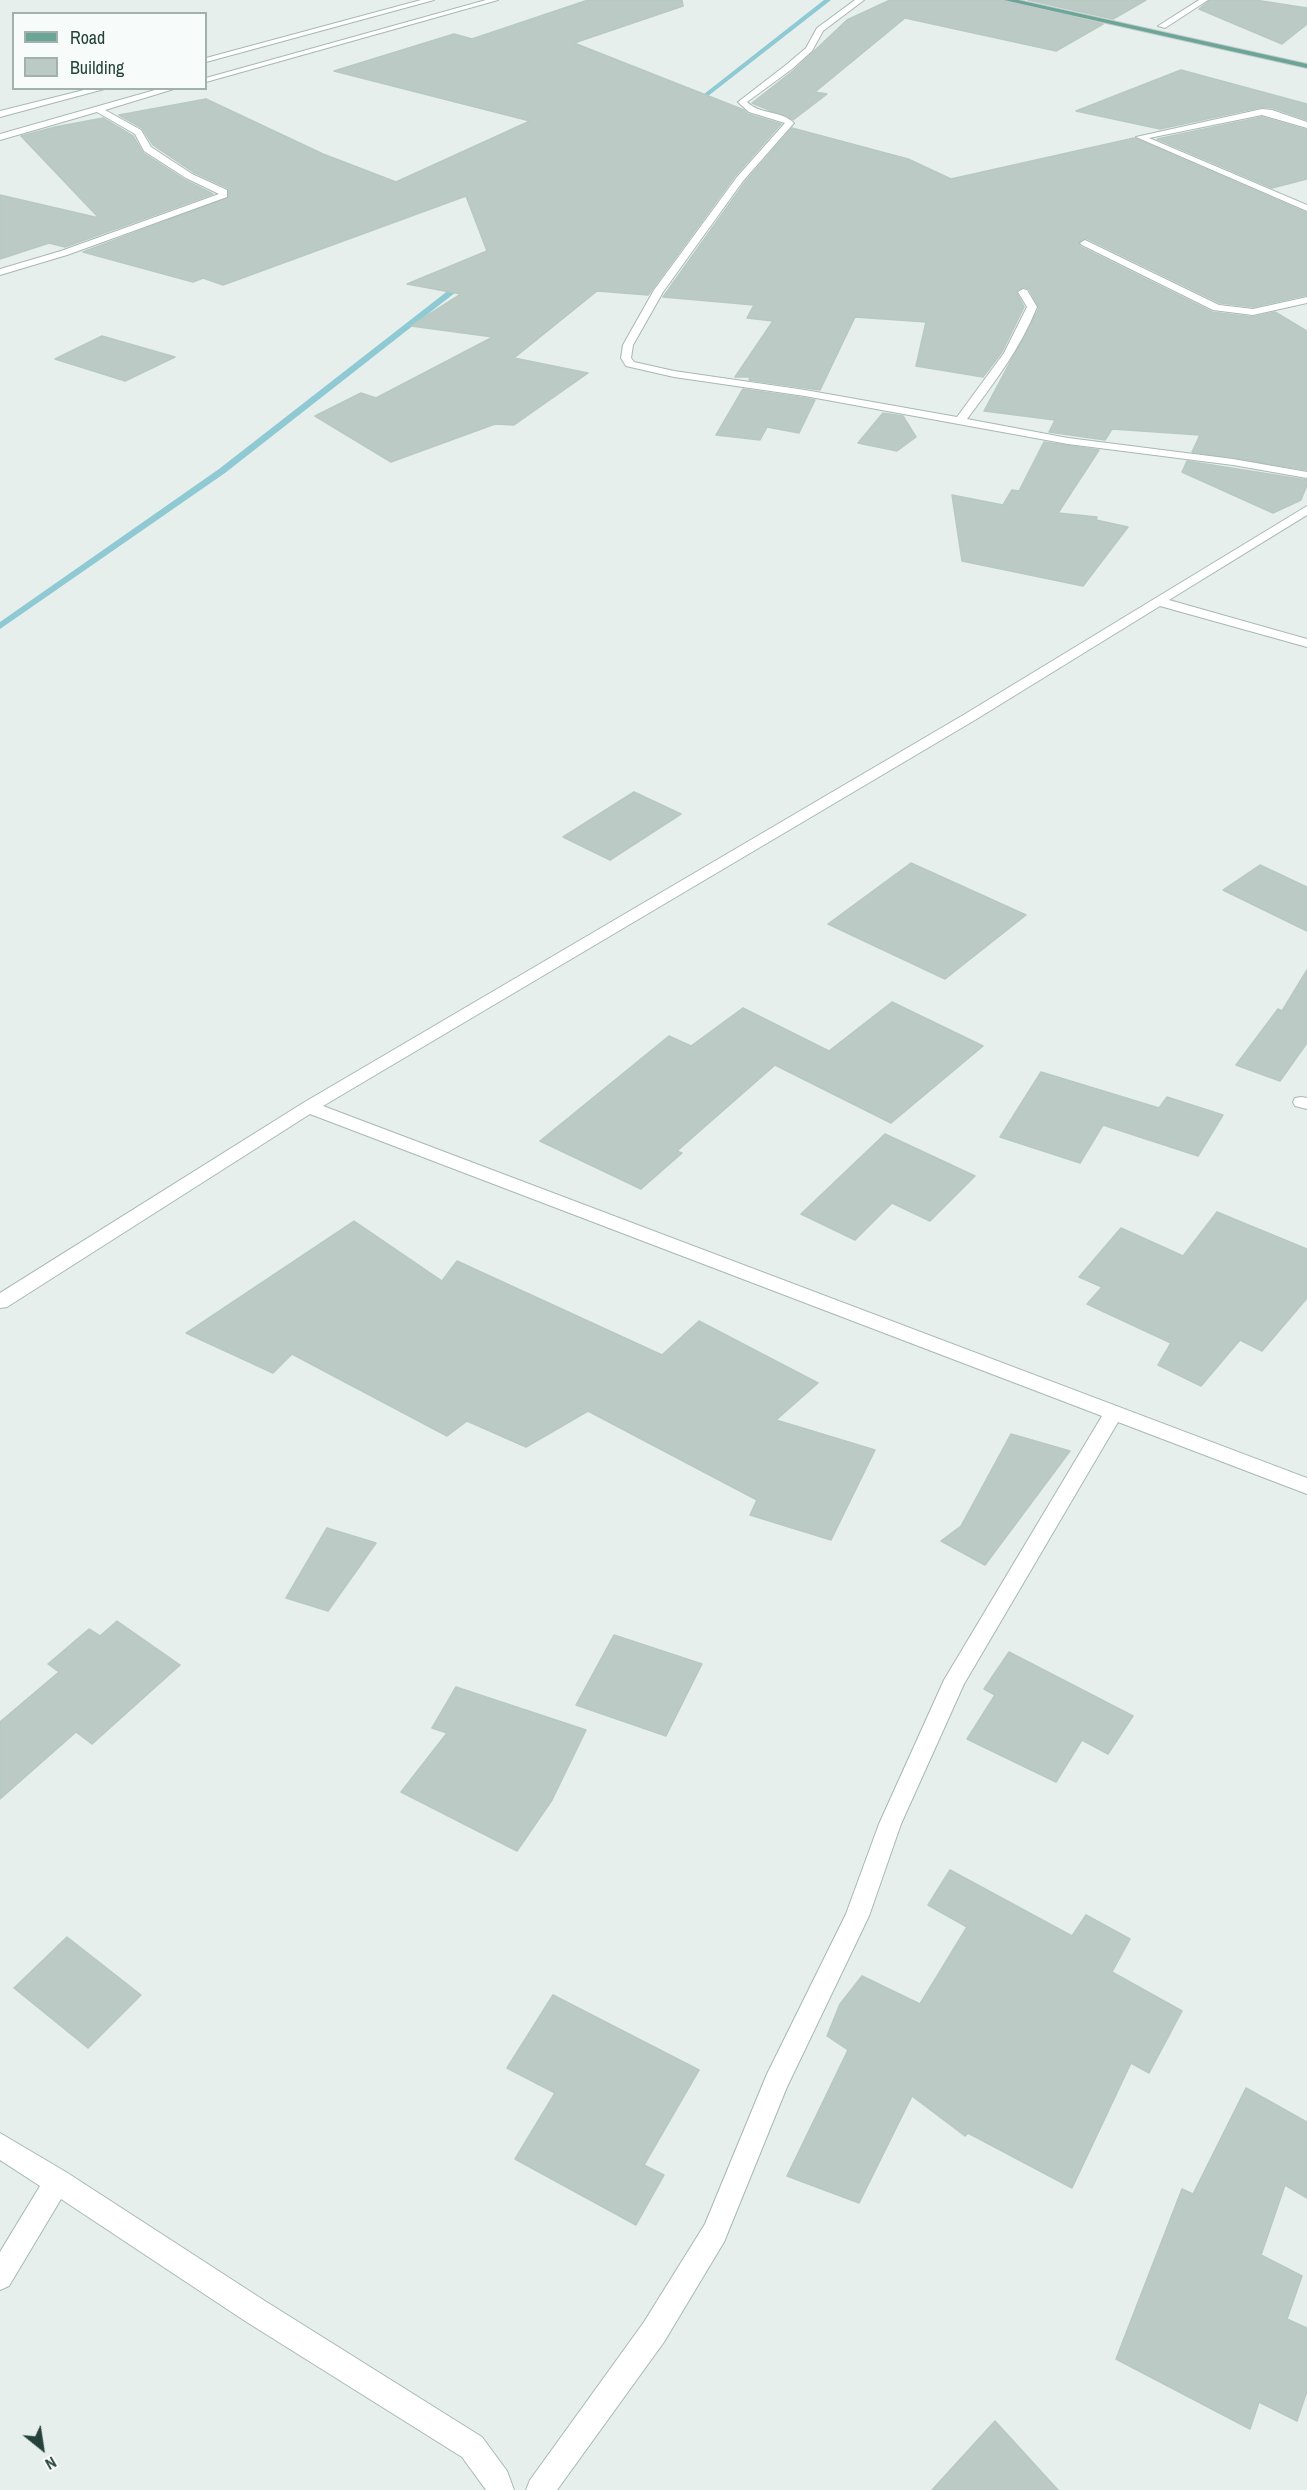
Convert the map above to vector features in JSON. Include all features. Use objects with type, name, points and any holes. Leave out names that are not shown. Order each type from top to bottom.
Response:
[{"type":"main road","points":[[1008,0],[1307,66]]},
{"type":"main road","points":[[1042,0],[1286,52]]},
{"type":"street","points":[[207,60],[430,0]]},
{"type":"street","points":[[207,80],[494,0]]},
{"type":"street","points":[[860,0],[820,30],[808,49],[789,67],[742,102],[745,107],[782,118],[790,123],[740,179],[658,292],[628,345],[626,358],[630,364],[817,395],[1068,441],[1233,462],[1307,475]]},
{"type":"street","points":[[1162,26],[1204,0]]},
{"type":"street","points":[[0,114],[96,90]]},
{"type":"street","points":[[0,137],[166,90]]},
{"type":"street","points":[[0,272],[64,253],[224,195],[224,192],[216,187],[189,176],[147,149],[138,132],[99,110]]},
{"type":"street","points":[[1307,125],[1269,112],[1262,112],[1140,137],[1307,208]]},
{"type":"street","points":[[1085,243],[1217,308],[1253,312],[1307,300]]},
{"type":"street","points":[[958,422],[987,384],[1026,322],[1032,307],[1023,292]]},
{"type":"street","points":[[0,1302],[309,1107],[960,723],[1161,602],[1307,510]]},
{"type":"street","points":[[1161,602],[1307,643]]},
{"type":"street","points":[[309,1107],[1307,1486]]},
{"type":"street","points":[[540,2490],[654,2332],[715,2233],[776,2082],[857,1916],[890,1824],[955,1680],[1114,1413]]},
{"type":"street","points":[[0,2145],[255,2311],[472,2447],[497,2481],[500,2490]]},
{"type":"street","points":[[0,2277],[57,2181]]},
{"type":"building","points":[[588,0],[682,0],[683,6],[574,43],[744,110],[748,114],[781,124],[735,176],[648,295],[597,291],[514,358],[588,373],[514,425],[495,424],[391,462],[315,416],[361,393],[376,398],[493,337],[411,326],[461,294],[407,284],[487,251],[466,196],[223,285],[203,278],[193,282],[83,252],[229,197],[228,188],[193,172],[153,145],[142,128],[119,115],[206,99],[323,154],[396,182],[530,121],[334,71],[454,34],[472,39]]},
{"type":"building","points":[[890,0],[1002,0],[1103,24],[1056,51],[905,18],[815,92],[827,94],[793,120],[752,103],[793,71],[847,20]]},
{"type":"building","points":[[1028,0],[1146,0],[1113,19]]},
{"type":"building","points":[[1210,0],[1255,0],[1307,8],[1307,24],[1282,44],[1199,9]]},
{"type":"building","points":[[1181,70],[1307,104],[1307,120],[1273,108],[1262,107],[1160,129],[1076,111]]},
{"type":"building","points":[[1262,117],[1307,130],[1307,179],[1272,188],[1157,139]]},
{"type":"building","points":[[103,118],[133,136],[143,153],[185,180],[213,194],[65,247],[49,243],[0,259],[0,195],[99,218],[21,136]]},
{"type":"building","points":[[792,128],[908,159],[951,179],[1134,138],[1307,213],[1307,295],[1253,307],[1220,303],[1086,238],[1078,243],[1081,247],[1212,312],[1253,317],[1275,312],[1307,331],[1307,470],[1192,452],[1200,435],[1112,429],[1105,440],[1049,432],[1055,420],[984,411],[1039,308],[1029,289],[1024,287],[1016,291],[1024,307],[1002,352],[983,377],[916,366],[926,322],[855,317],[820,390],[749,380],[750,377],[735,377],[773,321],[747,318],[754,305],[663,297],[745,182]]},
{"type":"building","points":[[102,336],[175,357],[125,381],[55,359]]},
{"type":"building","points":[[743,389],[815,400],[799,433],[767,427],[760,440],[716,435]]},
{"type":"building","points":[[883,413],[903,416],[916,437],[897,451],[858,443]]},
{"type":"building","points":[[1044,442],[1099,450],[1058,513],[1097,517],[1096,520],[1128,527],[1083,586],[962,561],[952,495],[1003,505],[1012,490],[1019,491]]},
{"type":"building","points":[[1187,461],[1307,480],[1307,485],[1301,500],[1273,513],[1182,472]]},
{"type":"building","points":[[634,792],[681,814],[610,860],[563,837]]},
{"type":"building","points":[[911,863],[1026,915],[945,979],[828,924]]},
{"type":"building","points":[[1260,865],[1307,887],[1307,931],[1223,890]]},
{"type":"building","points":[[1307,970],[1307,1043],[1280,1081],[1236,1065],[1278,1009],[1282,1011]]},
{"type":"building","points":[[892,1002],[983,1046],[891,1123],[775,1065],[677,1151],[682,1153],[641,1189],[540,1141],[669,1036],[691,1046],[743,1008],[829,1051]]},
{"type":"building","points":[[1041,1072],[1159,1108],[1167,1097],[1223,1115],[1198,1156],[1103,1125],[1080,1163],[1000,1137]]},
{"type":"building","points":[[885,1134],[975,1176],[930,1221],[892,1203],[855,1240],[801,1214]]},
{"type":"building","points":[[1217,1212],[1307,1249],[1307,1298],[1262,1351],[1240,1340],[1201,1386],[1158,1365],[1171,1343],[1087,1304],[1102,1287],[1079,1277],[1121,1228],[1183,1256]]},
{"type":"building","points":[[354,1221],[442,1281],[457,1261],[662,1355],[699,1321],[818,1383],[776,1420],[875,1450],[831,1540],[750,1515],[757,1500],[588,1411],[526,1447],[467,1421],[447,1436],[292,1354],[273,1373],[186,1333]]},
{"type":"building","points":[[1011,1434],[1070,1451],[985,1565],[941,1541],[961,1526]]},
{"type":"building","points":[[327,1528],[376,1543],[328,1611],[286,1598]]},
{"type":"building","points":[[117,1621],[180,1665],[92,1744],[76,1732],[0,1799],[0,1722],[59,1672],[48,1664],[89,1629],[100,1636]]},
{"type":"building","points":[[614,1635],[702,1664],[666,1736],[576,1705]]},
{"type":"building","points":[[1009,1652],[1133,1716],[1108,1754],[1082,1740],[1056,1782],[967,1739],[995,1695],[984,1689]]},
{"type":"building","points":[[456,1687],[586,1730],[552,1800],[517,1851],[401,1792],[447,1733],[432,1728]]},
{"type":"building","points":[[950,1870],[1072,1936],[1086,1915],[1130,1939],[1112,1972],[1182,2011],[1149,2073],[1131,2063],[1072,2188],[968,2133],[965,2136],[912,2096],[859,2203],[787,2176],[848,2050],[827,2036],[840,2004],[862,1976],[920,2004],[967,1927],[928,1905]]},
{"type":"building","points":[[67,1937],[141,1995],[88,2048],[14,1988]]},
{"type":"building","points":[[553,1995],[699,2070],[644,2165],[664,2175],[636,2225],[515,2159],[555,2093],[507,2068]]},
{"type":"building","points":[[1246,2088],[1307,2122],[1307,2198],[1285,2185],[1261,2255],[1302,2276],[1287,2319],[1307,2328],[1307,2391],[1297,2421],[1259,2402],[1250,2429],[1116,2359],[1182,2189],[1193,2194]]},
{"type":"building","points":[[995,2421],[1058,2490],[932,2490]]},
{"type":"waterway","points":[[692,106],[828,0]]},
{"type":"waterway","points":[[0,626],[222,471],[466,281]]}]
